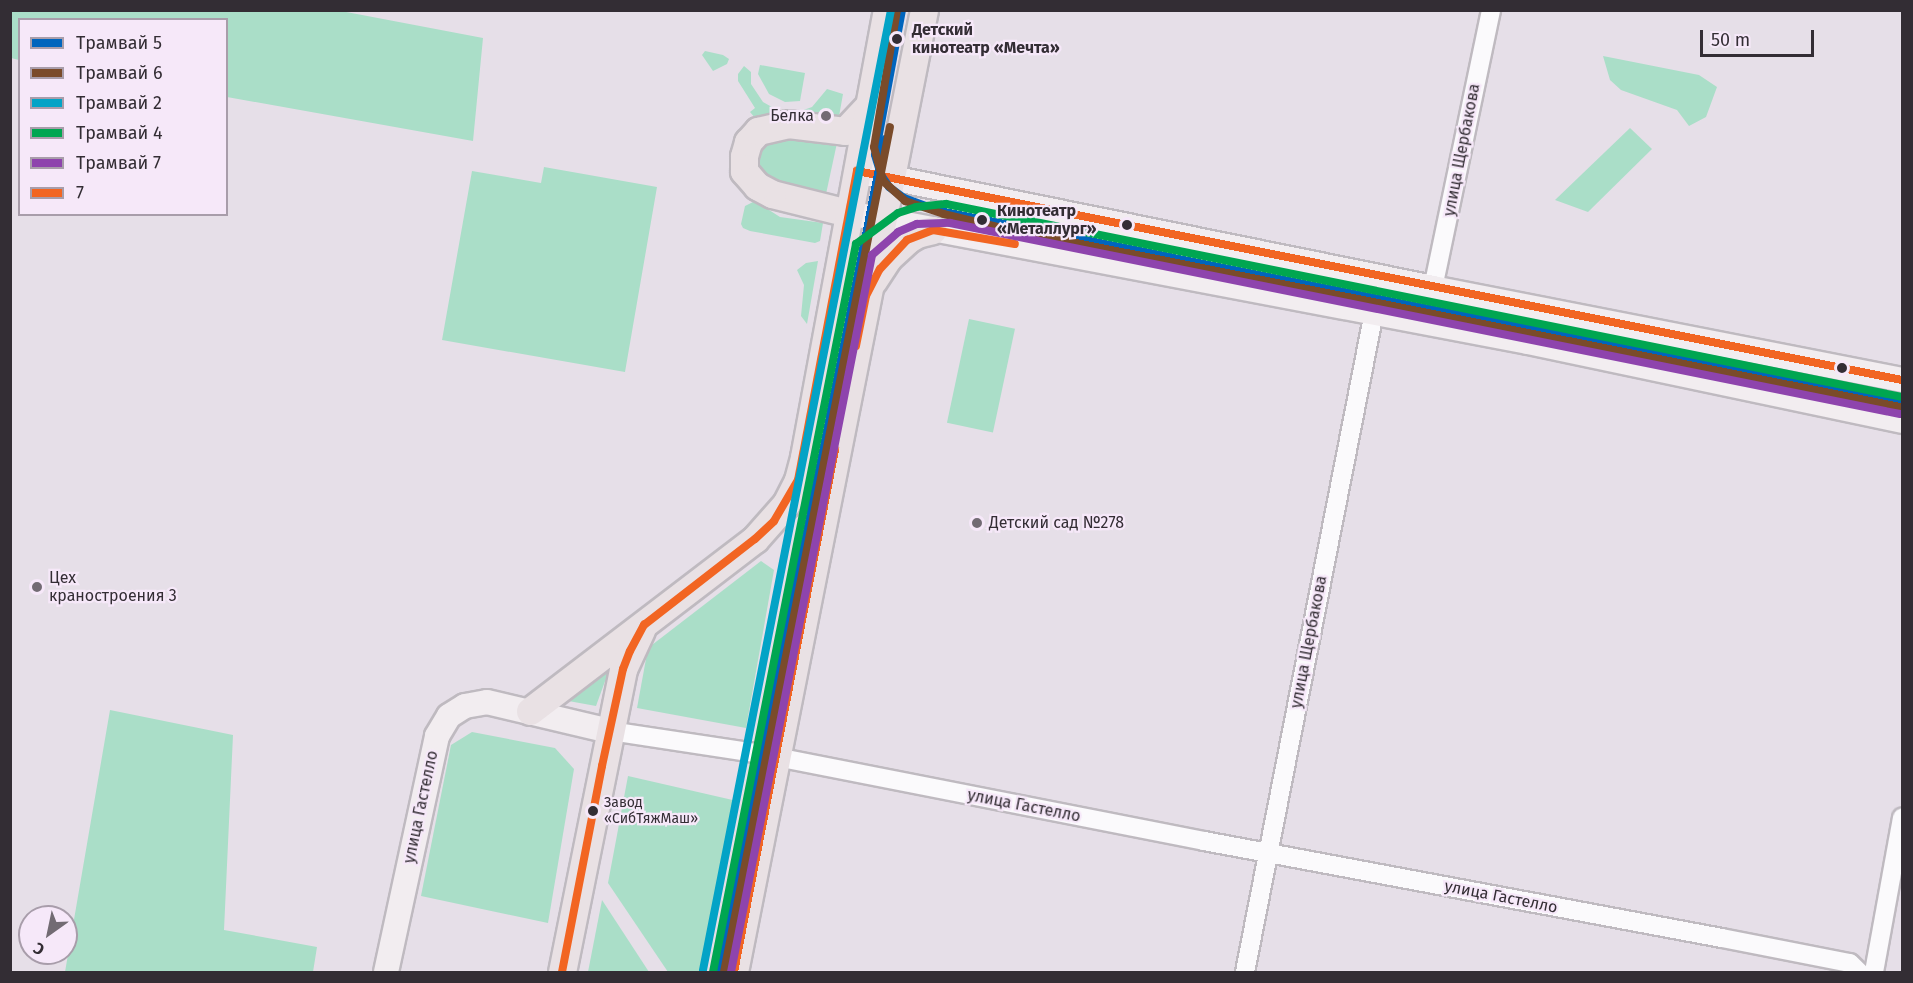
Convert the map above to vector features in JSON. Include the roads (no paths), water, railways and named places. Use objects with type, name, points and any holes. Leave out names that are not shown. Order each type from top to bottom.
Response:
[{"type":"main road","points":[[530,711],[755,539],[774,521],[794,488],[804,457],[887,10]]},
{"type":"main road","points":[[734,972],[774,757],[924,10]]},
{"type":"main road","points":[[868,106],[845,131],[788,124],[758,131],[748,142],[744,156],[744,171],[757,186],[772,194],[848,213],[1374,312],[1902,421]]},
{"type":"main road","points":[[857,171],[1432,288],[1902,380]]},
{"type":"main road","points":[[866,296],[880,269],[896,250],[917,234],[933,230]]},
{"type":"main road","points":[[562,972],[623,669],[644,625]]},
{"type":"main road","name":"улица Гастелло","points":[[386,972],[437,736],[449,716],[465,706],[487,702],[610,731]]},
{"type":"street","name":"улица Щербакова","points":[[1432,288],[1491,10]]},
{"type":"street","name":"улица Щербакова","points":[[1245,972],[1374,312]]},
{"type":"street","name":"улица Гастелло","points":[[610,731],[774,757],[1268,854],[1850,963],[1859,972]]},
{"type":"street","points":[[1874,972],[1902,818]]},
{"type":"tram line","name":"2","points":[[703,970],[891,10]]},
{"type":"tram line","name":"6","points":[[897,10],[874,147],[883,181],[905,201],[944,214],[1006,229],[1900,407]]},
{"type":"tram line","name":"5","points":[[902,10],[875,155],[881,175],[889,187],[904,198],[939,211],[1902,404]]},
{"type":"tram line","name":"6","points":[[724,972],[890,127]]},
{"type":"tram line","name":"5","points":[[720,972],[885,139]]},
{"type":"tram line","name":"4","points":[[713,972],[856,244],[898,213],[916,207],[946,204],[1902,397]]},
{"type":"tram line","name":"7","points":[[731,972],[872,255],[898,232],[917,224],[950,223],[1900,414]]},
{"type":"place","name":"Детский кинотеатр «Мечта»","points":[[897,39]]},
{"type":"place","name":"Белка","points":[[826,116]]},
{"type":"place","name":"Кинотеатр «Металлург»","points":[[982,220]]},
{"type":"place","name":"Детский сад №278","points":[[977,523]]},
{"type":"place","name":"Цех краностроения 3","points":[[37,587]]},
{"type":"place","name":"Завод «СибТяжМаш»","points":[[593,811]]}]
